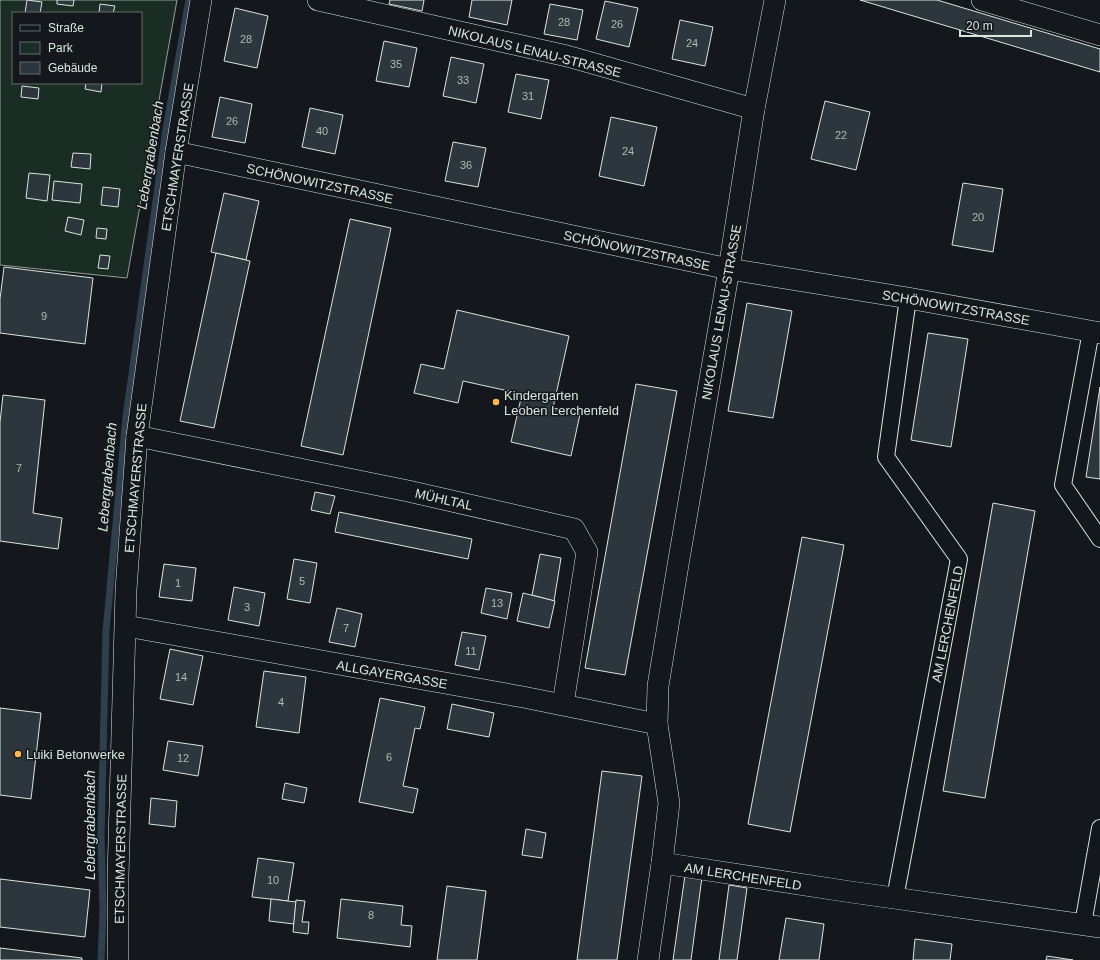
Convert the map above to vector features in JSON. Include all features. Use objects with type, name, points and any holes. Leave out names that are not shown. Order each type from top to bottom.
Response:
[{"type":"street","name":"ETSCHMAYERSTRASSE","points":[[118,960],[118,877],[126,590],[137,436],[176,152],[201,0]]},
{"type":"street","name":"NIKOLAUS LENAU-STRASSE","points":[[318,0],[567,56],[754,109],[729,269],[658,686],[657,724],[669,803],[648,960]]},
{"type":"street","points":[[754,109],[775,0]]},
{"type":"street","points":[[982,0],[1100,35]]},
{"type":"street","name":"SCHÖNOWITZSTRASSE","points":[[176,152],[729,269],[908,298],[1096,332]]},
{"type":"street","name":"AM LERCHENFELD","points":[[895,898],[959,559],[886,456],[908,298]]},
{"type":"street","points":[[1096,332],[1063,485],[1100,538]]},
{"type":"street","name":"MÜHLTAL","points":[[137,436],[408,491],[574,529],[587,552],[563,704]]},
{"type":"street","name":"ALLGAYERGASSE","points":[[126,626],[563,704],[657,724]]},
{"type":"street","name":"AM LERCHENFELD","points":[[662,863],[1092,926],[1100,828]]},
{"type":"green space","points":[[0,0],[177,0],[127,278],[0,265]]},
{"type":"building","points":[[27,0],[42,2],[40,12],[25,12]]},
{"type":"building","points":[[57,0],[74,0],[73,6],[57,4]]},
{"type":"building","points":[[390,0],[424,0],[422,11],[389,4]]},
{"type":"building","points":[[472,0],[512,0],[507,25],[469,17]]},
{"type":"building","points":[[860,0],[937,0],[1100,49],[1100,72]]},
{"type":"building","points":[[605,1],[638,8],[629,47],[596,39]]},
{"type":"building","points":[[100,4],[115,6],[113,12],[99,12]]},
{"type":"building","points":[[550,4],[583,10],[577,40],[544,34]]},
{"type":"building","points":[[235,8],[268,16],[257,68],[224,61]]},
{"type":"building","points":[[680,20],[713,27],[705,66],[672,59]]},
{"type":"building","points":[[384,41],[417,48],[409,87],[376,81]]},
{"type":"building","points":[[451,57],[484,64],[476,103],[443,96]]},
{"type":"building","points":[[516,74],[549,80],[541,119],[508,112]]},
{"type":"building","points":[[86,84],[102,84],[101,92],[85,89]]},
{"type":"building","points":[[22,86],[39,88],[38,99],[21,97]]},
{"type":"building","points":[[220,97],[252,104],[245,143],[212,137]]},
{"type":"building","points":[[825,101],[870,112],[856,170],[811,159]]},
{"type":"building","points":[[310,108],[343,115],[335,154],[302,147]]},
{"type":"building","points":[[611,117],[657,127],[644,186],[599,176]]},
{"type":"building","points":[[453,142],[486,148],[478,187],[445,181]]},
{"type":"building","points":[[73,153],[91,154],[90,169],[71,167]]},
{"type":"building","points":[[29,173],[50,175],[47,201],[26,198]]},
{"type":"building","points":[[54,181],[82,184],[80,203],[52,200]]},
{"type":"building","points":[[963,183],[1003,189],[993,252],[952,245]]},
{"type":"building","points":[[103,187],[120,189],[118,207],[101,205]]},
{"type":"building","points":[[224,193],[259,201],[246,260],[211,252]]},
{"type":"building","points":[[68,217],[84,220],[81,235],[65,231]]},
{"type":"building","points":[[350,219],[391,228],[343,455],[301,446]]},
{"type":"building","points":[[97,228],[107,229],[106,239],[96,238]]},
{"type":"building","points":[[216,253],[250,261],[214,428],[180,421]]},
{"type":"building","points":[[100,255],[110,256],[108,269],[98,268]]},
{"type":"building","points":[[4,267],[93,278],[85,344],[0,333],[0,299]]},
{"type":"building","points":[[747,303],[792,311],[773,418],[728,411]]},
{"type":"building","points":[[457,310],[569,336],[553,408],[580,414],[571,456],[511,442],[522,394],[463,381],[458,403],[414,393],[421,364],[444,369]]},
{"type":"building","points":[[928,333],[968,339],[951,447],[911,440]]},
{"type":"building","points":[[636,384],[677,391],[625,675],[585,668]]},
{"type":"building","points":[[1100,387],[1100,479],[1086,477]]},
{"type":"building","points":[[3,395],[45,400],[33,513],[62,518],[58,549],[0,541],[0,422]]},
{"type":"building","points":[[315,492],[335,496],[330,514],[311,510]]},
{"type":"building","points":[[993,503],[1035,511],[985,798],[943,791]]},
{"type":"building","points":[[339,512],[472,539],[468,559],[335,532]]},
{"type":"building","points":[[802,537],[844,545],[790,832],[748,824]]},
{"type":"building","points":[[540,554],[561,558],[554,601],[532,595]]},
{"type":"building","points":[[294,559],[317,563],[310,603],[287,599]]},
{"type":"building","points":[[164,564],[196,568],[192,601],[159,597]]},
{"type":"building","points":[[234,587],[265,593],[259,626],[228,620]]},
{"type":"building","points":[[486,588],[512,593],[507,619],[481,613]]},
{"type":"building","points":[[523,593],[555,601],[549,628],[517,621]]},
{"type":"building","points":[[337,608],[362,614],[355,647],[329,642]]},
{"type":"building","points":[[462,632],[486,636],[479,670],[455,665]]},
{"type":"building","points":[[170,649],[203,656],[193,705],[160,699]]},
{"type":"building","points":[[264,671],[306,677],[299,733],[256,727]]},
{"type":"building","points":[[380,698],[425,707],[420,729],[415,728],[403,786],[418,789],[413,813],[359,802]]},
{"type":"building","points":[[452,704],[494,713],[489,737],[447,729]]},
{"type":"building","name":"Luiki Betonwerke","points":[[0,708],[41,713],[31,799],[0,795]]},
{"type":"building","points":[[168,741],[203,746],[198,776],[163,770]]},
{"type":"building","points":[[602,771],[642,776],[617,960],[577,960]]},
{"type":"building","points":[[285,783],[307,788],[304,803],[282,799]]},
{"type":"building","points":[[151,798],[177,801],[175,827],[149,824]]},
{"type":"building","points":[[526,829],[546,833],[542,858],[522,855]]},
{"type":"building","points":[[258,858],[294,863],[288,901],[252,897]]},
{"type":"building","points":[[685,875],[702,877],[691,960],[673,960]]},
{"type":"building","points":[[0,879],[90,890],[85,937],[0,927]]},
{"type":"building","points":[[729,885],[747,888],[737,960],[719,960]]},
{"type":"building","points":[[447,886],[486,891],[477,960],[437,960]]},
{"type":"building","points":[[271,899],[296,902],[294,924],[269,921]]},
{"type":"building","points":[[341,899],[403,906],[401,925],[412,926],[410,947],[337,938]]},
{"type":"building","points":[[296,900],[305,901],[302,922],[309,922],[308,934],[293,932]]},
{"type":"building","points":[[786,918],[824,924],[819,960],[779,960]]},
{"type":"building","points":[[915,939],[952,944],[950,960],[913,960]]},
{"type":"building","points":[[0,948],[82,958],[82,960],[0,960]]},
{"type":"building","points":[[1047,956],[1073,960],[1046,960]]},
{"type":"waterway","name":"Lebergrabenbach","points":[[101,960],[103,912],[101,835],[106,631],[126,417],[166,129],[189,0]]},
{"type":"place","name":"Kindergarten Leoben Lerchenfeld","points":[[496,402]]},
{"type":"place","name":"Luiki Betonwerke","points":[[18,754]]}]
